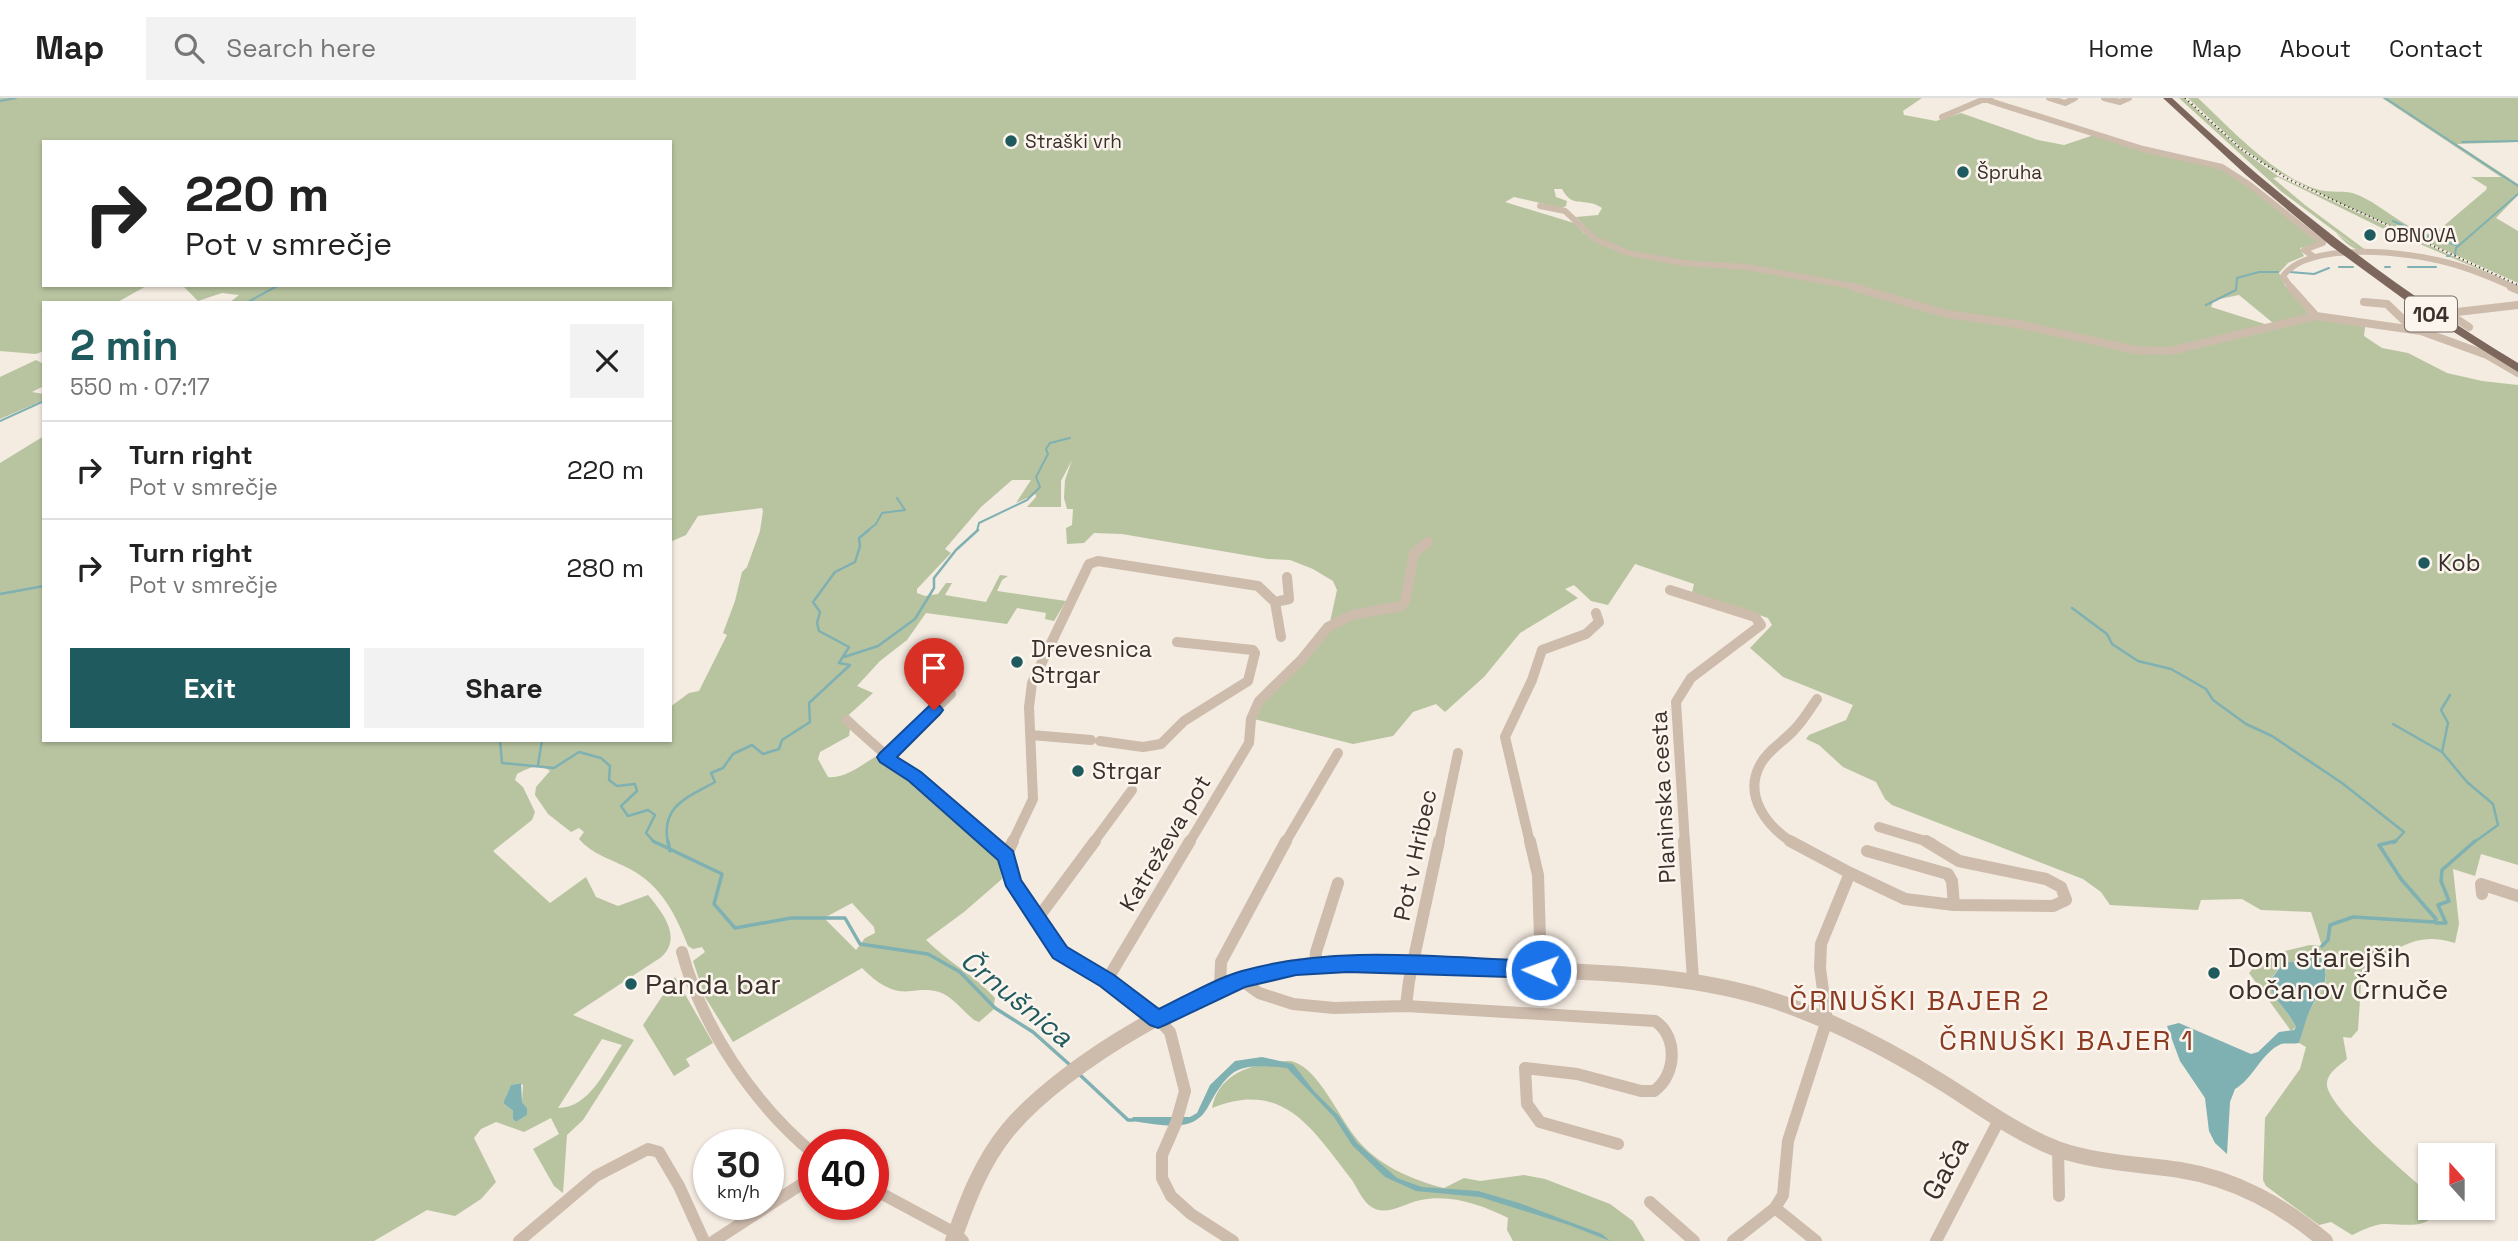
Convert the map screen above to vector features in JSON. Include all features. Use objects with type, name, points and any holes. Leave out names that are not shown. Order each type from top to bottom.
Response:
[{"type":"main road","name":"104","points":[[2166,98],[2274,193],[2353,255],[2440,319],[2518,368]]},
{"type":"main road","name":"104","points":[[2175,98],[2274,193]]},
{"type":"main road","name":"104","points":[[2353,255],[2518,362]]},
{"type":"street","points":[[2049,98],[2065,103],[2075,98]]},
{"type":"street","points":[[2104,98],[2117,102],[2129,98]]},
{"type":"street","points":[[1942,117],[1985,99],[2143,149],[2222,167],[2323,243],[2304,250],[2313,256]]},
{"type":"street","points":[[1540,206],[1565,211],[1595,239],[1640,256],[1684,263],[1732,265],[1866,289],[1947,314],[2017,324],[2136,350],[2155,353],[2170,351],[2316,316],[2413,329],[2487,355],[2518,373]]},
{"type":"street","points":[[2316,316],[2297,297],[2283,276],[2285,269],[2291,264],[2313,256],[2427,258],[2467,269],[2518,290]]},
{"type":"street","points":[[2364,302],[2387,304],[2413,329]]},
{"type":"street","points":[[2469,327],[2455,314],[2518,304]]},
{"type":"street","name":"Katreževa pot","points":[[1107,981],[1249,743],[1250,724],[1263,695],[1302,659],[1328,627],[1352,615],[1401,606],[1405,602],[1414,554],[1428,542]]},
{"type":"street","points":[[1006,856],[1033,799],[1029,706],[1032,683],[1072,596],[1091,562],[1254,584],[1275,602],[1281,637]]},
{"type":"street","points":[[1275,602],[1289,599],[1287,577]]},
{"type":"street","name":"Planinska cesta","points":[[1670,590],[1755,617],[1761,625],[1752,635],[1697,673],[1676,702],[1693,980]]},
{"type":"street","points":[[1541,970],[1538,875],[1505,737],[1532,680],[1538,655],[1547,647],[1593,629],[1599,622],[1596,613]]},
{"type":"street","points":[[1031,735],[1143,747],[1161,744],[1184,721],[1234,691],[1251,676],[1255,653],[1253,650],[1177,642]]},
{"type":"street","points":[[886,757],[951,694]]},
{"type":"street","points":[[1817,699],[1798,726],[1760,765],[1755,780],[1756,802],[1760,816],[1771,828],[1895,896],[1954,905],[2053,906],[2066,900],[2061,887],[2046,879],[1959,861],[1933,843],[1879,827]]},
{"type":"street","points":[[847,720],[886,757],[915,777],[1006,856],[1013,881],[1060,952],[1107,981],[1164,1025],[1175,1043],[1185,1082],[1184,1099],[1160,1165],[1166,1189],[1191,1214],[1233,1241]]},
{"type":"street","points":[[1220,988],[1222,962],[1280,851],[1338,752]]},
{"type":"street","name":"Pot v Hribec","points":[[1406,1006],[1407,982],[1458,753]]},
{"type":"street","points":[[1038,918],[1132,790]]},
{"type":"street","points":[[1867,851],[1948,874],[1952,881],[1954,905]]},
{"type":"street","points":[[1733,1241],[1774,1208],[1783,1195],[1788,1141],[1827,1020],[1820,968],[1821,944],[1850,873]]},
{"type":"street","points":[[1315,965],[1316,952],[1338,883]]},
{"type":"street","points":[[2482,894],[2481,884],[2518,896]]},
{"type":"street","points":[[682,952],[693,991],[729,1051],[785,1129],[798,1140]]},
{"type":"street","points":[[889,1198],[957,1238],[977,1177],[998,1143],[1033,1102],[1073,1069],[1158,1019],[1241,979],[1279,969],[1315,965],[1411,965],[1653,974],[1693,980],[1770,999],[1827,1020],[1884,1048],[1999,1119],[2058,1149],[2099,1161],[2182,1171],[2233,1183],[2281,1208],[2325,1241]]},
{"type":"street","points":[[1241,979],[1259,993],[1293,1004],[1334,1008],[1406,1006],[1655,1021],[1669,1034],[1672,1049],[1663,1084],[1655,1091],[1642,1092],[1583,1075],[1525,1068],[1527,1104],[1540,1122],[1618,1144]]},
{"type":"street","name":"Gača","points":[[1936,1241],[1999,1119]]},
{"type":"street","points":[[519,1241],[557,1205],[587,1183],[648,1149],[659,1152],[679,1186],[704,1241]]},
{"type":"street","points":[[2058,1149],[2059,1196]]},
{"type":"street","points":[[714,1241],[798,1186]]},
{"type":"street","points":[[1650,1202],[1694,1241]]},
{"type":"street","points":[[1774,1208],[1816,1241]]},
{"type":"green space","points":[[0,98],[1922,98],[1903,111],[1904,115],[1936,121],[1961,113],[2038,140],[2064,145],[2094,135],[2142,150],[2216,166],[2243,182],[2319,243],[2300,248],[2304,256],[2288,263],[2279,273],[2286,287],[2309,314],[2273,323],[2239,295],[2214,300],[2211,307],[2268,325],[2163,351],[2136,349],[2035,327],[1953,314],[1865,288],[1747,265],[1692,263],[1632,253],[1596,237],[1576,217],[1598,215],[1602,208],[1570,199],[1562,189],[1554,189],[1556,197],[1567,201],[1562,208],[1514,197],[1505,202],[1574,223],[1584,233],[1607,247],[1632,255],[1685,264],[1746,268],[1871,291],[1956,318],[2044,330],[2155,354],[2307,319],[2325,319],[2365,327],[2364,336],[2382,348],[2408,353],[2447,373],[2518,385],[2518,865],[2481,854],[2475,876],[2453,869],[2459,924],[2455,943],[2428,939],[2406,944],[2362,970],[2358,1030],[2351,1038],[2343,1037],[2347,1059],[2331,1073],[2327,1084],[2330,1094],[2354,1124],[2418,1184],[2418,1220],[2428,1220],[2414,1225],[2380,1224],[2352,1235],[2331,1222],[2319,1225],[2266,1186],[2263,1180],[2265,1118],[2300,1069],[2306,1047],[2299,1043],[2308,1014],[2326,977],[2318,953],[2302,961],[2284,962],[2269,981],[2273,993],[2296,1027],[2291,1031],[2249,973],[2264,956],[2310,945],[2322,946],[2311,912],[2261,910],[2242,899],[2201,900],[2198,910],[2110,905],[2101,892],[2083,879],[1892,805],[1885,799],[1876,782],[1843,767],[1819,745],[1806,739],[1809,735],[1846,720],[1853,705],[1783,677],[1750,648],[1772,625],[1768,618],[1692,593],[1694,584],[1635,564],[1608,605],[1591,601],[1574,585],[1565,589],[1578,598],[1520,633],[1484,677],[1445,712],[1436,704],[1413,712],[1393,736],[1353,744],[1254,719],[1264,698],[1320,640],[1330,622],[1337,590],[1333,581],[1290,560],[1268,559],[1122,534],[1094,533],[1084,543],[1067,544],[1066,528],[1072,525],[1073,509],[1067,509],[1064,498],[1065,480],[1072,460],[1061,481],[1061,507],[1027,507],[1036,494],[1016,503],[1031,480],[1012,480],[981,507],[945,549],[951,553],[917,589],[917,593],[925,596],[938,594],[946,583],[952,583],[945,595],[986,602],[1000,575],[1008,576],[1002,580],[997,591],[1066,601],[1054,621],[1045,619],[1046,613],[1017,608],[1007,624],[926,613],[907,640],[880,661],[857,686],[873,693],[842,721],[850,729],[849,736],[820,752],[818,759],[828,777],[835,777],[877,756],[910,779],[998,856],[1002,879],[926,940],[995,998],[993,1010],[979,1022],[944,994],[932,990],[897,991],[878,982],[862,968],[733,1042],[705,997],[693,961],[705,952],[702,947],[693,949],[688,946],[673,912],[650,883],[630,869],[590,849],[579,839],[584,832],[579,828],[571,832],[548,814],[535,795],[536,787],[550,771],[534,767],[517,774],[515,780],[523,787],[535,812],[532,820],[493,851],[550,903],[586,877],[596,897],[618,906],[648,895],[665,918],[671,935],[667,951],[660,958],[573,1015],[634,1040],[583,1120],[567,1135],[563,1193],[554,1186],[533,1149],[559,1134],[551,1118],[524,1132],[496,1122],[481,1129],[474,1138],[496,1182],[481,1199],[455,1216],[427,1210],[374,1241],[0,1241],[0,463],[42,437],[42,742],[672,742],[672,706],[689,693],[699,691],[727,635],[723,633],[742,572],[747,567],[760,531],[763,511],[762,508],[698,516],[686,535],[672,541],[672,301],[232,301],[239,295],[222,293],[198,301],[184,287],[672,287],[672,140],[42,140],[42,287],[144,287],[120,301],[42,301],[42,352],[36,354],[0,351]],"holes":[[[852,903],[874,927],[875,933],[865,938],[856,950],[824,918]],[[602,1039],[622,1045],[588,1094],[569,1106],[558,1108]],[[511,1085],[523,1085],[522,1102],[527,1108],[527,1115],[516,1122],[513,1119],[513,1111],[503,1103]]]},
{"type":"green space","points":[[2179,98],[2184,98],[2241,150],[2278,176],[2518,286],[2380,227],[2278,177],[2273,178],[2367,251],[2362,251],[2354,248],[2336,233],[2360,250],[2282,192]]},
{"type":"green space","points":[[2188,98],[2198,98],[2253,150],[2300,182],[2316,189],[2358,195],[2413,228],[2433,235],[2486,190],[2487,187],[2471,177],[2501,177],[2382,98],[2518,98],[2518,142],[2457,144],[2518,184],[2518,195],[2496,218],[2518,231],[2518,283],[2333,200],[2274,170],[2239,146]]},
{"type":"green space","points":[[36,360],[42,363],[42,387],[32,392],[42,394],[42,401],[0,419],[0,377]]},
{"type":"green space","points":[[675,977],[713,1043],[686,1059],[690,1066],[674,1076],[643,1025]]},
{"type":"green space","points":[[1292,1061],[1303,1067],[1320,1085],[1364,1148],[1385,1164],[1408,1176],[1444,1188],[1464,1178],[1480,1181],[1524,1175],[1545,1179],[1610,1204],[1633,1221],[1645,1241],[1513,1241],[1507,1230],[1508,1218],[1477,1205],[1444,1198],[1415,1202],[1389,1210],[1376,1209],[1365,1201],[1323,1143],[1294,1114],[1259,1100],[1237,1101],[1212,1108],[1215,1097],[1226,1081],[1242,1071],[1272,1062]]},
{"type":"water","points":[[2318,953],[2326,977],[2310,1010],[2299,1043],[2281,1044],[2274,1048],[2235,1089],[2230,1102],[2227,1154],[2215,1143],[2209,1131],[2205,1098],[2180,1061],[2167,1026],[2179,1023],[2251,1054],[2258,1052],[2279,1032],[2294,1030],[2296,1027],[2273,994],[2269,982],[2284,962],[2302,961]]},
{"type":"water","points":[[1262,1057],[1293,1064],[1314,1091],[1338,1115],[1357,1143],[1397,1178],[1422,1187],[1478,1191],[1519,1203],[1602,1234],[1610,1241],[1480,1197],[1416,1191],[1385,1177],[1352,1145],[1334,1117],[1287,1068],[1259,1066],[1240,1069],[1225,1081],[1206,1111],[1190,1123],[1169,1126],[1131,1121],[1133,1117],[1190,1117],[1197,1113],[1210,1085],[1235,1061]]},
{"type":"water","points":[[521,1083],[522,1102],[527,1108],[527,1115],[516,1122],[513,1119],[513,1111],[503,1103],[511,1085]]},
{"type":"waterway","points":[[0,101],[16,98]]},
{"type":"waterway","points":[[2385,98],[2518,186]]},
{"type":"waterway","points":[[2462,142],[2518,141]]},
{"type":"waterway","points":[[2458,246],[2518,194]]},
{"type":"waterway","points":[[2393,221],[2429,237],[2458,246]]},
{"type":"waterway","points":[[2455,255],[2458,246]]},
{"type":"waterway","points":[[2339,267],[2353,267]]},
{"type":"waterway","points":[[2385,267],[2390,267]]},
{"type":"waterway","points":[[2408,267],[2436,267]]},
{"type":"waterway","points":[[2290,272],[2314,274],[2329,268]]},
{"type":"waterway","points":[[2206,305],[2236,290],[2237,278],[2259,272],[2278,272]]},
{"type":"waterway","points":[[250,301],[275,287]]},
{"type":"waterway","points":[[0,421],[42,402]]},
{"type":"waterway","points":[[977,531],[979,523],[1027,500],[1040,487],[1036,477],[1048,454],[1046,449],[1050,443],[1070,438]]},
{"type":"waterway","points":[[867,531],[876,524],[882,513],[905,510],[897,498]]},
{"type":"waterway","points":[[668,843],[668,820],[678,804],[715,782],[711,773],[723,768],[733,754],[752,745],[763,754],[779,749],[782,740],[810,722],[809,703],[850,665],[839,663],[849,647],[819,631],[817,623],[820,612],[813,602],[835,572],[855,562],[860,546],[859,538],[869,530]]},
{"type":"waterway","points":[[844,657],[878,646],[915,619],[934,588],[934,578],[956,550],[977,531]]},
{"type":"waterway","name":"Črnušnica","points":[[0,594],[42,586]]},
{"type":"waterway","points":[[2072,608],[2107,634],[2112,644],[2138,661],[2171,669],[2206,689],[2213,700],[2246,724],[2272,736],[2342,783],[2404,832],[2396,841]]},
{"type":"waterway","points":[[2442,752],[2448,723],[2441,710],[2450,695]]},
{"type":"waterway","points":[[2393,724],[2442,752]]},
{"type":"waterway","name":"Črnušnica","points":[[500,742],[502,763],[554,768],[579,752],[601,758],[610,766],[609,780],[617,786],[635,784],[637,791],[621,806],[628,816],[648,810],[655,815],[646,833],[653,841]]},
{"type":"waterway","points":[[538,765],[542,742]]},
{"type":"waterway","points":[[2442,752],[2467,782],[2493,804],[2498,825],[2473,843]]},
{"type":"waterway","name":"Črnušnica","points":[[653,841],[670,849]]},
{"type":"waterway","points":[[668,841],[670,849]]},
{"type":"waterway","points":[[2322,946],[2328,940],[2330,925],[2353,917],[2434,922],[2436,919],[2401,879],[2379,845],[2396,841]]},
{"type":"waterway","points":[[2436,923],[2446,923],[2438,905],[2449,901],[2441,881],[2442,870],[2475,841]]},
{"type":"waterway","name":"Črnušnica","points":[[670,849],[722,874],[714,904],[735,928],[791,918],[845,918],[860,944],[928,954],[960,972],[995,1008],[1033,1032],[1070,1065]]},
{"type":"waterway","name":"Črnušnica","points":[[1080,1075],[1128,1120],[1133,1120]]},
{"type":"railway","points":[[2185,98],[2241,149],[2288,179],[2518,285]]},
{"type":"place","name":"Straški vrh","points":[[1011,141]]},
{"type":"place","name":"Špruha","points":[[1963,172]]},
{"type":"place","name":"OBNOVA","points":[[2370,235]]},
{"type":"place","name":"Kob","points":[[2424,563]]},
{"type":"place","name":"Drevesnica Strgar","points":[[1017,662]]},
{"type":"place","name":"Strgar","points":[[1078,771]]},
{"type":"place","name":"Dom starejših občanov Črnuče","points":[[2214,973]]},
{"type":"place","name":"Panda bar","points":[[631,984]]},
{"type":"district","name":"ČRNUŠKI BAJER 2","points":[[1920,1000]]},
{"type":"district","name":"ČRNUŠKI BAJER 1","points":[[2067,1040]]},
{"type":"route","points":[[934,710],[886,757],[915,777],[1006,856],[1006,865],[1013,881],[1060,952],[1107,981],[1158,1019],[1241,979],[1279,969],[1333,963],[1541,970]]}]
